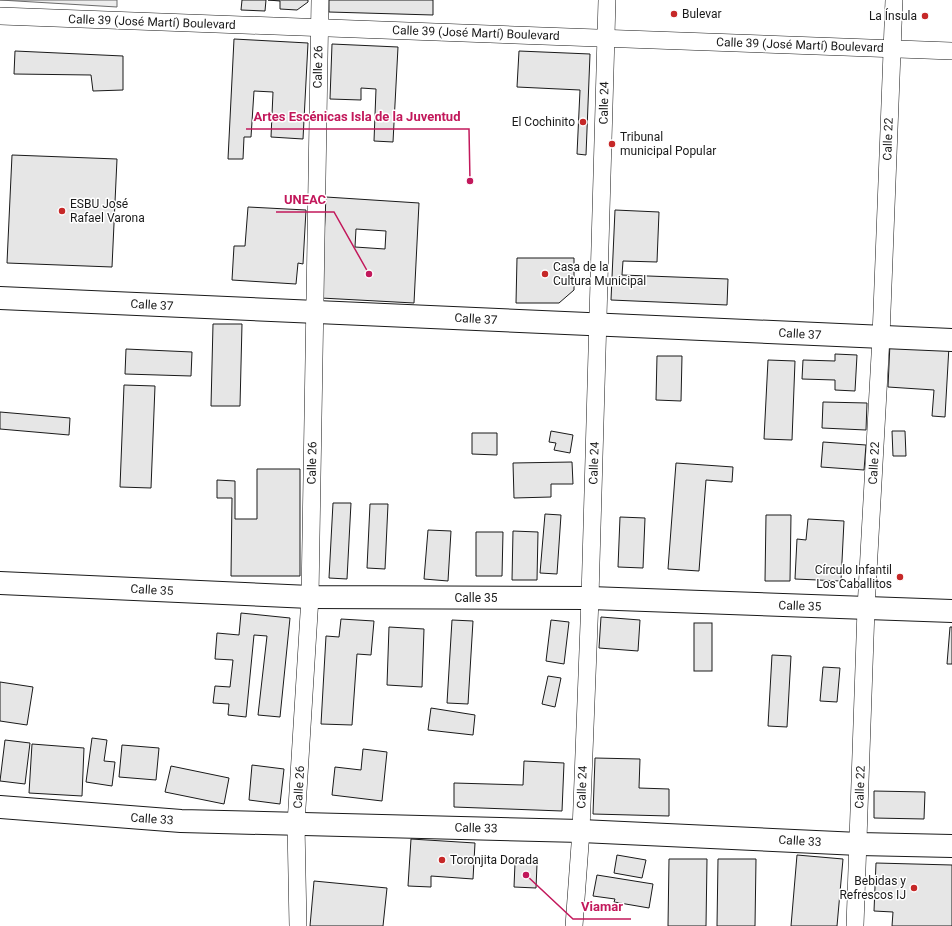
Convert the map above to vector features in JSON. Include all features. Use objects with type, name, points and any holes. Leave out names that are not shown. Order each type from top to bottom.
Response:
[{"type":"street","name":"Calle 26","points":[[298,926],[296,824],[310,597],[320,0]]},
{"type":"street","name":"Calle 24","points":[[574,926],[581,830],[590,598],[599,325],[607,0]]},
{"type":"street","name":"Calle 22","points":[[855,926],[866,609],[881,337],[894,0]]},
{"type":"street","name":"Calle 39 (José Martí) Boulevard","points":[[0,16],[952,51]]},
{"type":"street","name":"Calle 37","points":[[0,298],[952,340]]},
{"type":"street","name":"Calle 35","points":[[0,583],[310,597],[590,598],[952,612]]},
{"type":"street","name":"Calle 33","points":[[0,807],[181,821],[581,830],[859,844],[952,846]]},
{"type":"shaded area","points":[[0,0],[117,0],[117,7]]},
{"type":"building","points":[[242,0],[266,0],[265,11],[241,10]]},
{"type":"building","points":[[268,0],[308,0],[308,2],[297,10],[280,9],[280,1]]},
{"type":"building","points":[[329,0],[433,0],[433,15],[329,12]]},
{"type":"building","points":[[234,39],[308,43],[303,139],[271,137],[273,92],[254,91],[251,137],[244,137],[243,159],[228,159]]},
{"type":"building","points":[[332,44],[398,47],[393,142],[374,141],[376,89],[361,88],[361,100],[330,99]]},
{"type":"building","points":[[15,51],[123,56],[123,90],[93,91],[91,75],[14,74]]},
{"type":"building","name":"El Cochinito","points":[[519,51],[590,54],[586,155],[577,154],[580,90],[517,87]]},
{"type":"building","name":"ESBU José Rafael Varona","points":[[12,155],[117,159],[112,267],[7,263]]},
{"type":"building","points":[[326,197],[419,203],[414,303],[321,298]],"holes":[[[356,229],[386,231],[385,249],[355,247]]]},
{"type":"building","points":[[248,207],[306,210],[303,264],[298,263],[296,284],[232,280],[234,246],[245,246]]},
{"type":"building","points":[[615,210],[659,212],[657,262],[623,261],[622,275],[728,279],[727,305],[611,300]]},
{"type":"building","name":"Casa de la Cultura Municipal","points":[[517,258],[574,258],[574,290],[559,303],[516,303]]},
{"type":"building","points":[[213,324],[242,324],[240,406],[211,406]]},
{"type":"building","points":[[890,343],[949,346],[945,417],[932,416],[934,390],[888,387]]},
{"type":"building","points":[[126,349],[192,352],[191,376],[125,374]]},
{"type":"building","points":[[835,354],[857,355],[855,391],[835,390],[835,380],[802,379],[803,360],[835,361]]},
{"type":"building","points":[[657,356],[682,356],[681,401],[656,400]]},
{"type":"building","points":[[768,360],[795,361],[792,440],[764,439]]},
{"type":"building","points":[[124,385],[155,386],[151,488],[120,487]]},
{"type":"building","points":[[823,402],[867,403],[866,430],[822,428]]},
{"type":"building","points":[[0,412],[70,418],[69,435],[0,429]]},
{"type":"building","points":[[551,431],[573,435],[570,453],[554,450],[556,443],[549,442]]},
{"type":"building","points":[[892,431],[905,431],[906,456],[893,456]]},
{"type":"building","points":[[472,433],[497,433],[497,455],[472,454]]},
{"type":"building","points":[[823,442],[866,445],[864,470],[821,467]]},
{"type":"building","points":[[572,462],[573,484],[551,484],[551,497],[514,498],[513,463]]},
{"type":"building","points":[[676,463],[733,467],[732,482],[706,480],[699,571],[668,569]]},
{"type":"building","points":[[257,469],[300,469],[300,576],[231,576],[232,498],[217,498],[217,480],[235,481],[235,519],[257,519]]},
{"type":"building","points":[[333,503],[351,503],[347,579],[329,578]]},
{"type":"building","points":[[370,504],[388,504],[385,569],[367,568]]},
{"type":"building","points":[[545,514],[561,515],[557,574],[540,573]]},
{"type":"building","points":[[766,515],[791,515],[790,581],[765,581]]},
{"type":"building","points":[[620,517],[645,518],[643,568],[618,567]]},
{"type":"building","points":[[808,519],[844,521],[841,581],[795,579],[797,539],[806,540]]},
{"type":"building","points":[[428,530],[451,531],[448,581],[424,579]]},
{"type":"building","points":[[513,531],[538,532],[537,580],[512,580]]},
{"type":"building","points":[[476,532],[503,532],[502,576],[476,576]]},
{"type":"building","points":[[241,613],[290,618],[280,717],[258,715],[267,636],[254,635],[246,717],[228,715],[229,704],[213,703],[215,686],[230,687],[233,660],[215,659],[217,633],[239,635]]},
{"type":"building","points":[[601,617],[640,620],[638,651],[599,648]]},
{"type":"building","points":[[341,619],[374,621],[371,655],[357,654],[352,725],[321,724],[326,636],[339,637]]},
{"type":"building","points":[[452,620],[473,621],[468,704],[447,703]]},
{"type":"building","points":[[551,620],[569,622],[564,664],[546,661]]},
{"type":"building","points":[[694,623],[712,623],[712,671],[694,671]]},
{"type":"building","points":[[389,627],[424,629],[422,687],[387,685]]},
{"type":"building","points":[[950,627],[952,627],[952,664],[947,664]]},
{"type":"building","points":[[772,655],[791,656],[787,727],[768,726]]},
{"type":"building","points":[[823,667],[840,668],[837,702],[820,701]]},
{"type":"building","points":[[548,676],[561,678],[555,707],[542,704]]},
{"type":"building","points":[[0,682],[33,687],[27,725],[0,721]]},
{"type":"building","points":[[431,708],[475,715],[473,735],[428,730]]},
{"type":"building","points":[[92,738],[107,740],[104,761],[115,762],[112,786],[86,782]]},
{"type":"building","points":[[5,740],[30,743],[25,784],[0,781]]},
{"type":"building","points":[[32,744],[84,748],[82,796],[29,793]]},
{"type":"building","points":[[122,745],[159,748],[156,780],[119,777]]},
{"type":"building","points":[[363,749],[387,752],[382,801],[332,795],[335,767],[361,770]]},
{"type":"building","points":[[595,758],[640,759],[639,788],[669,789],[669,816],[593,814]]},
{"type":"building","points":[[524,761],[564,763],[562,811],[454,807],[454,783],[523,785]]},
{"type":"building","points":[[252,765],[284,769],[280,804],[249,800]]},
{"type":"building","points":[[171,766],[229,778],[224,804],[165,792]]},
{"type":"building","points":[[874,791],[925,792],[924,819],[874,818]]},
{"type":"building","name":"Toronjita Dorada","points":[[411,839],[475,843],[473,879],[431,876],[431,887],[408,886]]},
{"type":"building","points":[[617,855],[646,860],[642,878],[614,873]]},
{"type":"building","points":[[797,855],[843,859],[837,926],[791,926]]},
{"type":"building","points":[[669,859],[707,859],[706,926],[668,926]]},
{"type":"building","points":[[718,859],[756,859],[755,926],[717,926]]},
{"type":"building","points":[[515,863],[537,864],[536,888],[514,887]]},
{"type":"building","name":"Bebidas y Refrescos IJ","points":[[876,863],[952,865],[952,926],[892,926],[893,912],[874,911]]},
{"type":"building","points":[[597,875],[653,884],[649,908],[614,902],[615,899],[593,896]]},
{"type":"building","points":[[314,881],[387,888],[383,926],[310,926]]},
{"type":"place","name":"Bulevar","points":[[674,14]]},
{"type":"place","name":"La Ínsula","points":[[925,16]]},
{"type":"place","name":"El Cochinito","points":[[583,122]]},
{"type":"place","name":"Tribunal municipal Popular","points":[[612,144]]},
{"type":"place","name":"Artes Escénicas Isla de la Juventud","points":[[470,181]]},
{"type":"place","name":"ESBU José Rafael Varona","points":[[62,211]]},
{"type":"place","name":"UNEAC","points":[[369,274]]},
{"type":"place","name":"Casa de la Cultura Municipal","points":[[545,274]]},
{"type":"place","name":"Círculo Infantil Los Caballitos","points":[[900,577]]},
{"type":"place","name":"Toronjita Dorada","points":[[442,860]]},
{"type":"place","name":"Viamar","points":[[526,875]]},
{"type":"place","name":"Bebidas y Refrescos IJ","points":[[914,888]]}]
